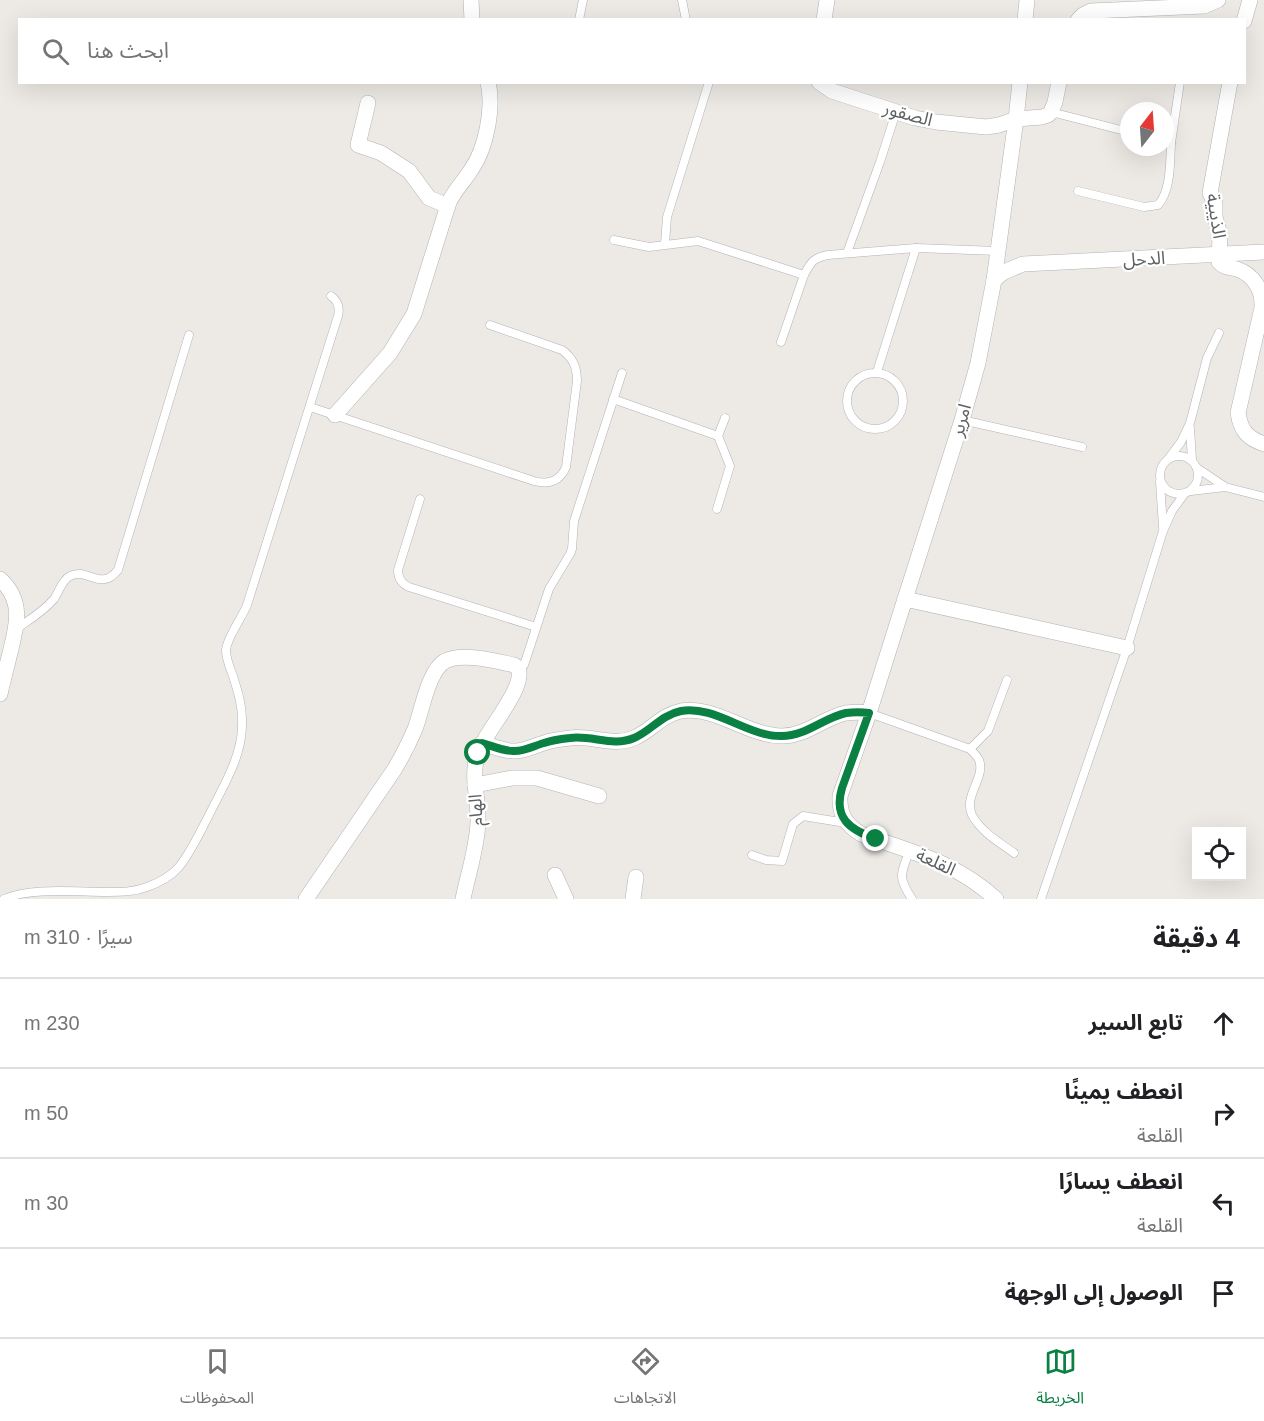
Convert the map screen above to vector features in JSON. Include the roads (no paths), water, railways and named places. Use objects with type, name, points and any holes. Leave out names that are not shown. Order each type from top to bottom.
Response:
[{"type":"street","points":[[471,0],[472,18]]},
{"type":"street","points":[[1025,18],[1027,0]]},
{"type":"street","points":[[1080,18],[1091,11],[1203,6],[1218,0]]},
{"type":"street","points":[[1246,18],[1250,0]]},
{"type":"street","points":[[335,415],[390,352],[414,314],[448,206],[454,192],[477,160],[482,145],[490,114],[488,84]]},
{"type":"street","points":[[1016,119],[1020,84]]},
{"type":"street","points":[[1051,112],[1058,84]]},
{"type":"street","name":"الذيبية","points":[[1219,256],[1221,239],[1215,217],[1215,204],[1210,193],[1230,84]]},
{"type":"street","name":"الصقور","points":[[826,85],[915,118],[986,128],[1003,136],[1012,145]]},
{"type":"street","points":[[368,104],[358,145],[381,153],[409,171],[429,198],[448,206]]},
{"type":"street","name":"الصقور","points":[[986,128],[1016,119],[1042,117],[1051,112]]},
{"type":"street","name":"امرير","points":[[869,713],[978,363],[994,280],[1016,119]]},
{"type":"street","points":[[998,251],[1023,264]]},
{"type":"street","name":"الدحل","points":[[1023,264],[1264,252]]},
{"type":"street","points":[[1219,256],[1219,261],[1223,266],[1239,270],[1252,278],[1262,298],[1262,308],[1238,413],[1245,433],[1253,440],[1264,444]]},
{"type":"street","points":[[994,280],[1004,272],[1023,264]]},
{"type":"street","points":[[0,579],[16,603],[18,616],[0,694]]},
{"type":"street","points":[[905,599],[1127,648]]},
{"type":"street","points":[[306,899],[403,756],[437,668],[450,659],[467,658],[494,660],[514,665],[519,670]]},
{"type":"street","name":"الهام","points":[[463,899],[477,832],[475,764],[482,743],[509,702],[519,677],[519,670]]},
{"type":"street","points":[[482,743],[514,751],[573,737],[595,738],[612,742],[626,741],[642,734],[662,718],[688,710],[707,713],[766,734],[784,736],[799,734],[846,713],[869,713],[840,796],[839,806],[846,823]]},
{"type":"street","points":[[475,785],[512,778],[537,778],[599,796]]},
{"type":"street","name":"القلعة","points":[[846,823],[861,834],[945,864],[969,878],[996,899]]},
{"type":"street","points":[[555,875],[566,899]]},
{"type":"street","points":[[633,899],[636,877]]},
{"type":"lane","points":[[580,18],[584,0]]},
{"type":"lane","points":[[682,0],[686,18]]},
{"type":"lane","points":[[665,244],[667,217],[708,84]]},
{"type":"lane","points":[[1174,113],[1180,84]]},
{"type":"lane","points":[[847,254],[896,112]]},
{"type":"lane","points":[[1051,112],[1120,130]]},
{"type":"lane","points":[[1078,191],[1144,207],[1158,205],[1165,194],[1167,156]]},
{"type":"lane","points":[[614,240],[649,247],[698,241],[804,275]]},
{"type":"lane","points":[[877,372],[916,248]]},
{"type":"lane","points":[[781,342],[804,275],[811,262],[818,257],[916,248],[998,251]]},
{"type":"lane","points":[[3,899],[23,892],[120,892],[144,888],[164,879],[178,868],[198,836],[232,770],[240,748],[242,714],[227,660],[226,648],[247,605],[339,312],[338,303],[331,296]]},
{"type":"lane","points":[[310,407],[542,483],[550,483],[563,474],[567,467],[577,381],[575,363],[570,355],[562,350],[490,325]]},
{"type":"lane","points":[[1163,531],[1160,479],[1162,465],[1182,442],[1190,423],[1207,358],[1219,333]]},
{"type":"lane","points":[[16,629],[46,607],[71,575],[80,574],[100,580],[111,578],[118,570],[189,335]]},
{"type":"lane","points":[[877,372],[892,377],[902,390],[904,406],[896,421],[882,429],[866,428],[852,418],[846,403],[850,387],[861,376],[877,372]]},
{"type":"lane","points":[[519,670],[524,665],[549,589],[572,549],[574,521],[622,373]]},
{"type":"lane","points":[[613,399],[718,436]]},
{"type":"lane","points":[[717,509],[730,466],[718,436],[725,417]]},
{"type":"lane","points":[[962,420],[1082,447]]},
{"type":"lane","points":[[1041,899],[1127,648],[1163,531],[1172,511],[1197,481],[1197,468],[1192,460],[1190,423]]},
{"type":"lane","points":[[1169,458],[1181,455],[1192,460]]},
{"type":"lane","points":[[1197,468],[1225,487],[1264,497]]},
{"type":"lane","points":[[1160,479],[1163,485],[1173,493],[1225,487]]},
{"type":"lane","points":[[420,499],[398,570],[402,583],[536,627]]},
{"type":"lane","points":[[970,749],[988,730],[1007,680]]},
{"type":"lane","points":[[869,713],[970,749],[979,759],[981,768],[969,803],[972,813],[982,829],[1014,853]]},
{"type":"lane","points":[[752,855],[766,860],[782,861],[793,824],[803,816],[846,823]]},
{"type":"lane","points":[[910,850],[901,876],[904,887],[912,899]]}]
